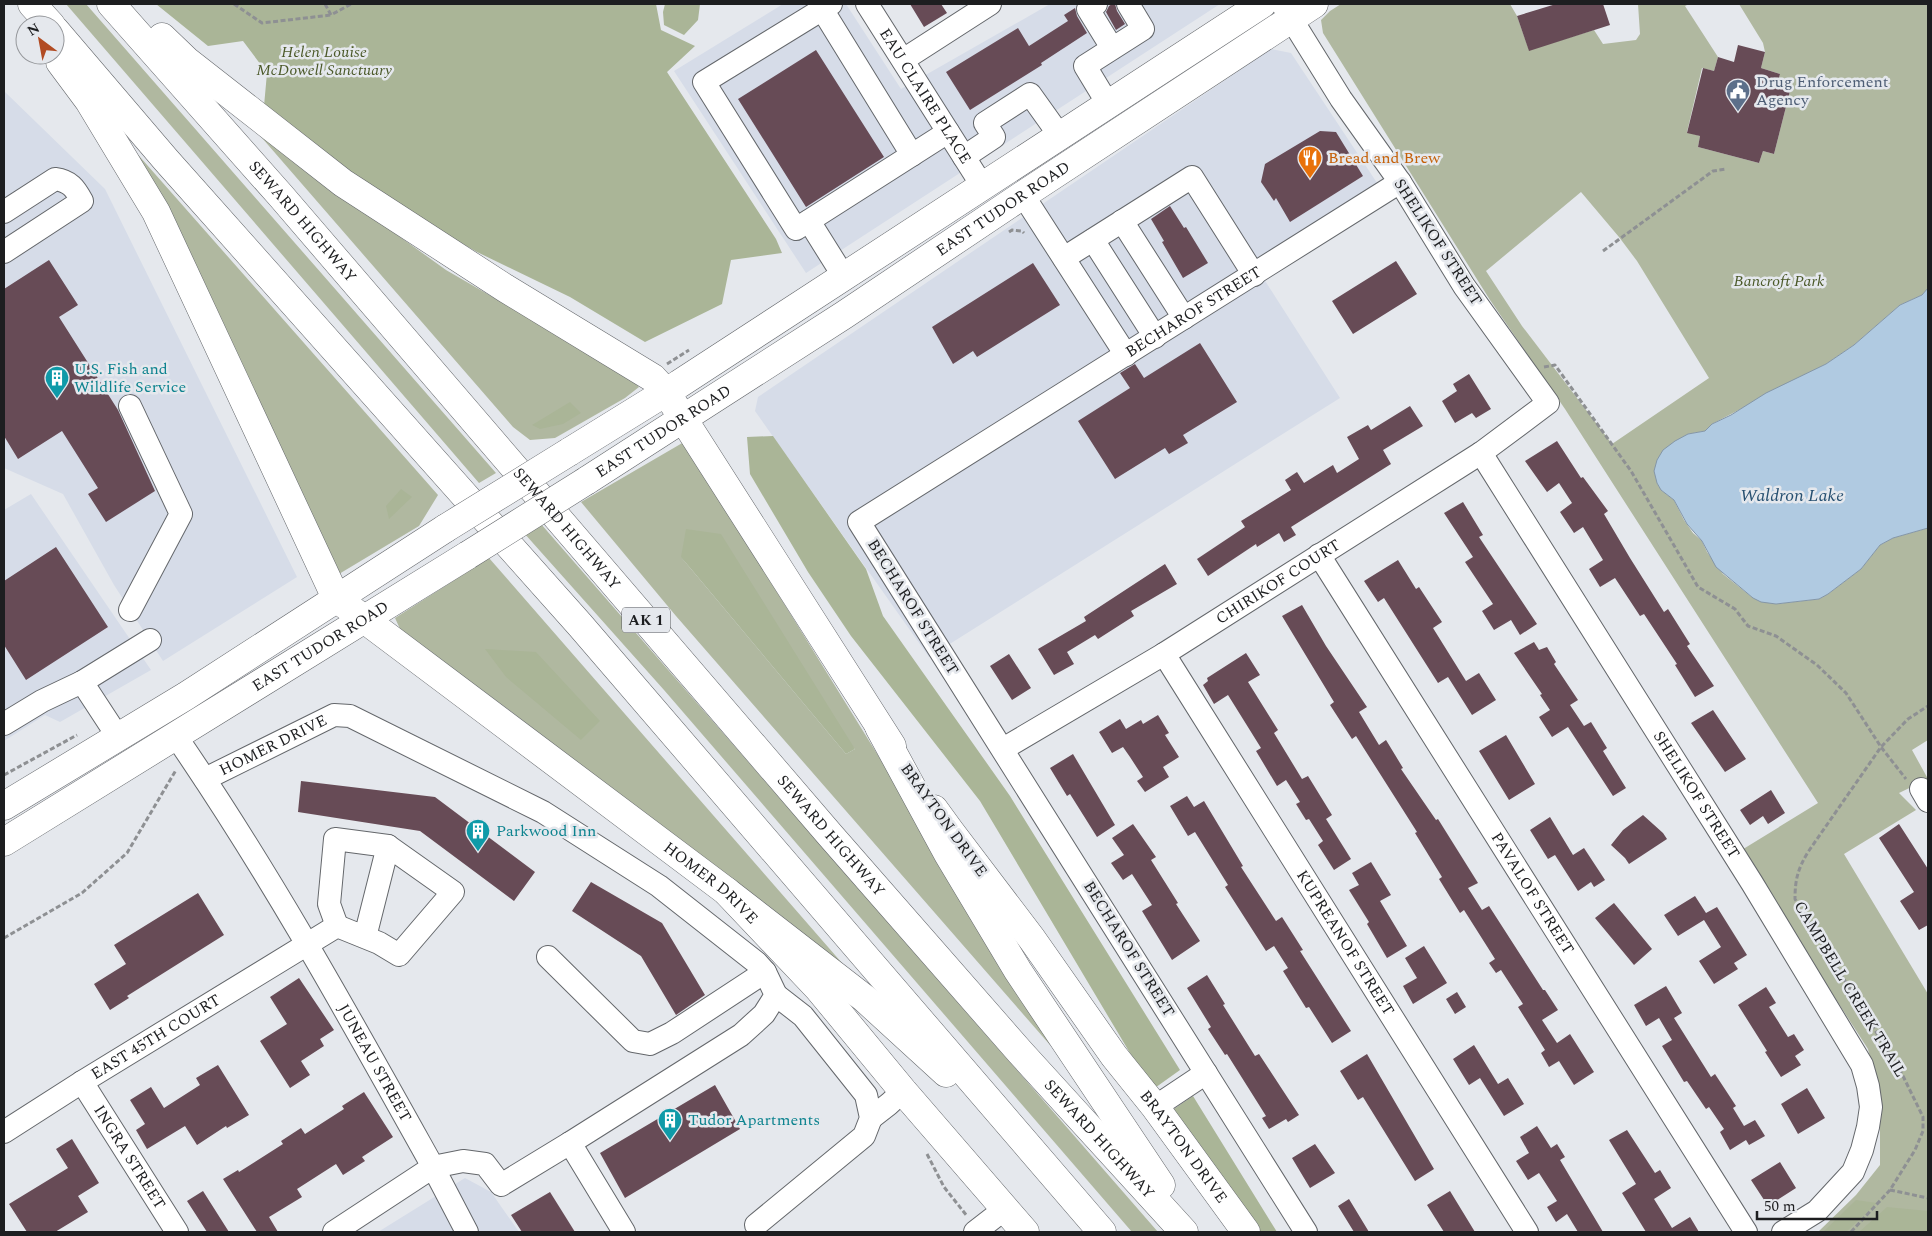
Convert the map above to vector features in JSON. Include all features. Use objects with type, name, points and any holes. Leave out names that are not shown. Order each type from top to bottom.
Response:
[{"type":"main road","points":[[17,4],[25,15]]},
{"type":"main road","points":[[32,4],[42,15]]},
{"type":"main road","name":"SEWARD HIGHWAY","points":[[111,4],[288,203],[836,842],[1020,1052],[1184,1232]]},
{"type":"main road","name":"BRAYTON DRIVE","points":[[126,4],[187,61],[343,183],[505,288],[653,378],[666,392],[879,727],[950,831],[1032,939],[1114,1056],[1155,1107],[1246,1232]]},
{"type":"main road","name":"EAST TUDOR ROAD","points":[[4,806],[186,696],[446,528],[666,392],[983,187],[1056,130],[1108,104],[1262,4]]},
{"type":"main road","name":"EAST TUDOR ROAD","points":[[4,842],[182,745],[366,619],[684,419],[850,311],[1023,195],[1287,11],[1314,4]]},
{"type":"main road","points":[[65,42],[172,167],[580,624],[1102,1232]]},
{"type":"main road","points":[[62,65],[89,101],[156,212],[336,598]]},
{"type":"main road","name":"HOMER DRIVE","points":[[336,598],[726,891],[818,988],[1026,1232]]},
{"type":"main road","points":[[879,727],[948,854],[1018,971],[1192,1232]]},
{"type":"main road","points":[[726,891],[864,998],[1035,1154]]},
{"type":"street","name":"EAU CLAIRE PLACE","points":[[867,4],[983,187]]},
{"type":"street","points":[[902,60],[990,4]]},
{"type":"street","points":[[1096,4],[1088,9],[1112,48]]},
{"type":"street","points":[[1108,104],[1085,66],[1143,29],[1128,4]]},
{"type":"street","points":[[912,155],[826,7],[704,82],[796,229],[809,221],[948,132]]},
{"type":"street","name":"SHELIKOF STREET","points":[[1287,11],[1341,99],[1400,182],[1464,286],[1548,403]]},
{"type":"street","points":[[1030,94],[1056,130],[1005,156],[994,137],[985,123],[1030,94]]},
{"type":"street","points":[[964,157],[994,137]]},
{"type":"street","points":[[1064,258],[1192,177],[1254,275]]},
{"type":"street","points":[[4,212],[55,179],[64,180],[73,185],[82,201],[4,252]]},
{"type":"street","name":"BECHAROF STREET","points":[[1306,1232],[859,522],[1400,182]]},
{"type":"street","points":[[1023,195],[1126,355]]},
{"type":"street","points":[[809,221],[844,277]]},
{"type":"street","points":[[1122,221],[1184,318]]},
{"type":"street","points":[[1093,240],[1155,337]]},
{"type":"street","name":"CHIRIKOF COURT","points":[[1003,749],[1164,654],[1481,453],[1548,403]]},
{"type":"street","points":[[130,406],[181,514],[130,610]]},
{"type":"street","name":"SHELIKOF STREET","points":[[1481,453],[1752,883],[1862,1065],[1871,1107],[1862,1150],[1853,1172],[1817,1211],[1783,1232]]},
{"type":"street","name":"PAVALOF STREET","points":[[1319,555],[1746,1232]]},
{"type":"street","points":[[4,724],[42,701],[82,682],[150,640]]},
{"type":"street","name":"KUPREANOF STREET","points":[[1164,654],[1527,1232]]},
{"type":"street","points":[[82,682],[118,737]]},
{"type":"street","name":"HOMER DRIVE","points":[[205,780],[334,714],[350,716],[543,812],[659,886],[758,963],[776,995]]},
{"type":"street","name":"JUNEAU STREET","points":[[182,745],[309,944],[433,1166],[464,1231]]},
{"type":"street","points":[[335,839],[388,846],[453,892],[399,955],[379,943],[337,926],[329,904],[335,839]]},
{"type":"street","points":[[365,937],[388,846]]},
{"type":"street","name":"EAST 45TH COURT","points":[[4,1132],[337,926]]},
{"type":"street","points":[[548,957],[633,1041],[650,1044],[672,1033],[764,972]]},
{"type":"street","points":[[334,1232],[433,1166],[463,1160],[485,1164],[501,1185],[741,1035],[764,1014],[776,995],[803,1016],[866,1095],[871,1118]]},
{"type":"street","points":[[1155,1107],[1206,1073]]},
{"type":"street","name":"INGRA STREET","points":[[82,1082],[177,1232]]},
{"type":"street","points":[[752,1230],[864,1136],[871,1118],[903,1090]]},
{"type":"street","points":[[570,1143],[624,1232]]},
{"type":"street","points":[[975,1232],[1006,1208]]},
{"type":"path","points":[[234,4],[262,23],[331,15],[351,4]]},
{"type":"path","points":[[325,4],[331,15]]},
{"type":"path","points":[[1602,252],[1713,171],[1726,169]]},
{"type":"path","points":[[1526,371],[1555,365],[1631,470],[1698,587],[1735,609],[1748,626],[1776,636],[1817,665],[1846,693],[1881,747],[1908,782],[1924,795]]},
{"type":"path","name":"CAMPBELL CREEK TRAIL","points":[[1851,1232],[1890,1190],[1915,1150],[1923,1131],[1923,1117],[1902,1076],[1794,899],[1795,881],[1799,867],[1808,852],[1881,747],[1908,719],[1928,706]]},
{"type":"path","points":[[4,938],[82,893],[127,853],[172,774],[182,745]]},
{"type":"path","points":[[1890,1190],[1926,1198]]},
{"type":"shaded area","points":[[783,4],[846,4],[901,89],[1050,4],[1220,4],[806,273],[674,71]]},
{"type":"shaded area","points":[[1271,49],[1291,53],[1387,198],[1262,276],[1340,398],[929,657],[755,411],[758,397]]},
{"type":"shaded area","points":[[4,91],[105,189],[297,577],[163,661],[114,585],[63,494],[4,468]]},
{"type":"shaded area","points":[[31,494],[151,670],[60,722],[45,715],[4,741],[4,510]]},
{"type":"shaded area","points":[[465,1178],[491,1192],[519,1232],[378,1232]]},
{"type":"green space","points":[[66,4],[86,4],[496,473],[479,483]]},
{"type":"green space","name":"Helen Louise McDowell Sanctuary","points":[[156,4],[656,4],[661,30],[695,46],[667,72],[776,239],[782,253],[731,260],[722,304],[645,342],[570,297],[477,252],[357,184],[284,119],[264,106],[267,73],[243,41],[208,46]]},
{"type":"green space","points":[[665,4],[700,4],[698,20],[684,35],[664,25],[663,12]]},
{"type":"green space","name":"Bancroft Park","points":[[1341,4],[1510,4],[1517,16],[1529,50],[1594,30],[1603,44],[1636,40],[1640,34],[1638,4],[1689,4],[1685,6],[1718,57],[1714,71],[1702,68],[1687,132],[1700,136],[1698,147],[1759,163],[1763,151],[1774,154],[1790,91],[1777,86],[1780,74],[1761,68],[1765,52],[1763,43],[1739,4],[1928,4],[1928,288],[1922,295],[1900,305],[1854,345],[1826,364],[1712,424],[1705,431],[1688,434],[1657,483],[1661,490],[1674,500],[1684,520],[1693,533],[1702,541],[1707,552],[1723,574],[1753,598],[1776,604],[1819,599],[1861,569],[1880,545],[1893,538],[1928,528],[1928,740],[1912,750],[1928,779],[1899,793],[1916,810],[1844,854],[1928,994],[1928,1232],[1818,1232],[1856,1195],[1880,1165],[1880,1102],[1868,1049],[1740,851],[1818,803],[1565,409],[1490,300],[1323,33],[1321,20]],"holes":[[[1581,192],[1637,261],[1709,378],[1612,444],[1522,326],[1486,271]]]},
{"type":"green space","points":[[249,123],[339,193],[446,270],[628,375],[639,387],[625,398],[555,438],[530,440],[513,427]]},
{"type":"green space","points":[[133,149],[438,495],[419,526],[339,574]]},
{"type":"green space","points":[[570,402],[581,413],[563,424],[540,429],[532,425]]},
{"type":"green space","points":[[773,436],[866,569],[883,616],[1010,796],[1180,1070],[1152,1090],[980,801],[851,636],[808,572],[750,474],[747,437]]},
{"type":"green space","points":[[684,442],[1055,1041],[1050,1045],[676,616],[581,502]],"holes":[[[681,557],[855,749],[846,754]]]},
{"type":"green space","points":[[401,489],[412,497],[389,519],[386,506]]},
{"type":"green space","points":[[541,524],[1158,1232],[1132,1232],[664,690],[524,533]]},
{"type":"green space","points":[[686,529],[721,534],[855,749],[846,754],[681,557]]},
{"type":"green space","points":[[489,558],[862,986],[848,979],[513,713],[401,631],[395,618]]},
{"type":"green space","points":[[485,649],[536,652],[600,721],[581,740],[506,677]]},
{"type":"green space","points":[[1193,1096],[1277,1232],[1252,1232],[1168,1113]]},
{"type":"green space","points":[[1856,1200],[1877,1203],[1846,1232],[1823,1232]]},
{"type":"green space","points":[[1887,1207],[1928,1211],[1928,1232],[1859,1232]]},
{"type":"water","name":"Waldron Lake","points":[[1928,288],[1928,528],[1893,538],[1880,545],[1861,569],[1819,599],[1776,604],[1761,602],[1753,598],[1716,567],[1702,541],[1687,524],[1674,500],[1661,490],[1654,471],[1657,460],[1663,450],[1675,441],[1688,434],[1705,431],[1712,424],[1731,415],[1766,393],[1826,364],[1854,345],[1900,305],[1922,295]]},
{"type":"building","points":[[910,4],[941,4],[947,13],[924,27]]},
{"type":"building","points":[[1112,4],[1115,4],[1125,24],[1116,30],[1106,12]]},
{"type":"building","points":[[1556,4],[1603,4],[1610,25],[1529,51],[1517,16]]},
{"type":"building","points":[[1075,8],[1077,16],[1087,33],[1041,63],[1042,65],[970,110],[946,72],[1018,28],[1029,46],[1068,21],[1064,15]]},
{"type":"building","name":"Drug Enforcement Agency","points":[[1738,45],[1765,52],[1761,68],[1780,74],[1777,86],[1790,91],[1774,154],[1763,151],[1759,163],[1698,147],[1700,136],[1687,133],[1703,68],[1714,71],[1718,57],[1734,62]]},
{"type":"building","points":[[816,50],[884,157],[806,207],[738,99]]},
{"type":"building","name":"Bread and Brew","points":[[1320,131],[1336,132],[1363,176],[1290,222],[1276,198],[1274,201],[1261,182],[1265,164]]},
{"type":"building","points":[[1170,206],[1184,228],[1186,227],[1208,263],[1183,278],[1151,219]]},
{"type":"building","name":"U.S. Fish and Wildlife Service","points":[[49,260],[78,305],[59,317],[118,410],[155,491],[106,522],[88,494],[98,488],[62,431],[18,459],[4,436],[4,289]]},
{"type":"building","points":[[1396,261],[1417,294],[1353,334],[1332,301]]},
{"type":"building","points":[[1033,263],[1060,305],[977,357],[973,351],[953,364],[932,327]]},
{"type":"building","points":[[1200,343],[1237,402],[1183,435],[1188,443],[1169,454],[1165,448],[1115,479],[1078,421],[1130,388],[1120,373],[1135,364],[1144,378]]},
{"type":"building","points":[[1469,374],[1491,409],[1476,418],[1472,413],[1455,423],[1442,401],[1457,391],[1453,384]]},
{"type":"building","points":[[1410,406],[1423,426],[1383,450],[1391,464],[1291,527],[1296,535],[1284,542],[1279,533],[1257,547],[1256,544],[1208,576],[1197,559],[1245,527],[1241,521],[1291,490],[1285,480],[1297,472],[1304,483],[1333,465],[1337,473],[1359,459],[1347,437],[1368,425],[1371,430]]},
{"type":"building","points":[[1557,441],[1581,478],[1583,477],[1608,511],[1604,514],[1630,558],[1664,612],[1668,609],[1690,644],[1687,646],[1714,686],[1695,697],[1675,665],[1677,664],[1644,614],[1640,616],[1615,578],[1600,587],[1589,569],[1603,560],[1583,527],[1574,533],[1560,512],[1572,503],[1559,483],[1547,492],[1525,461]]},
{"type":"building","points":[[1463,502],[1483,535],[1479,537],[1537,624],[1520,635],[1511,620],[1494,630],[1482,611],[1493,604],[1465,562],[1473,557],[1444,513]]},
{"type":"building","points":[[56,547],[108,627],[26,680],[4,645],[4,581]]},
{"type":"building","points":[[1398,560],[1416,589],[1419,587],[1442,622],[1433,628],[1466,681],[1479,673],[1496,700],[1472,715],[1448,677],[1438,683],[1384,598],[1378,602],[1364,581]]},
{"type":"building","points":[[1165,564],[1177,584],[1131,611],[1134,616],[1098,639],[1095,635],[1067,652],[1074,664],[1054,675],[1038,649],[1086,621],[1084,617]]},
{"type":"building","points":[[1302,605],[1326,646],[1367,707],[1359,712],[1379,745],[1386,740],[1403,768],[1401,769],[1436,820],[1438,819],[1478,883],[1468,888],[1482,910],[1489,906],[1558,1010],[1542,1020],[1557,1043],[1570,1034],[1594,1072],[1574,1085],[1559,1061],[1549,1067],[1541,1053],[1545,1050],[1518,1007],[1523,1004],[1501,970],[1496,973],[1489,963],[1495,959],[1464,910],[1460,913],[1439,879],[1442,877],[1415,833],[1417,832],[1356,736],[1352,739],[1330,705],[1334,702],[1282,616]]},
{"type":"building","points":[[1534,642],[1539,650],[1547,647],[1556,662],[1554,664],[1578,700],[1570,705],[1584,726],[1591,722],[1607,748],[1603,751],[1626,788],[1613,796],[1568,727],[1552,737],[1539,717],[1550,710],[1540,695],[1542,694],[1514,653]]},
{"type":"building","points":[[1246,653],[1260,675],[1248,682],[1278,730],[1274,733],[1302,779],[1308,776],[1332,815],[1326,819],[1351,859],[1334,870],[1318,845],[1323,841],[1309,819],[1306,820],[1296,804],[1300,802],[1286,780],[1277,786],[1256,751],[1261,748],[1228,695],[1214,704],[1203,685],[1208,681],[1207,678]]},
{"type":"building","points":[[1009,654],[1031,688],[1012,700],[990,666]]},
{"type":"building","points":[[1713,710],[1746,759],[1725,772],[1691,723]]},
{"type":"building","points":[[1158,715],[1169,733],[1165,735],[1179,757],[1163,767],[1169,777],[1145,792],[1137,781],[1143,777],[1123,747],[1112,753],[1099,732],[1120,719],[1126,729],[1141,720],[1143,724]]},
{"type":"building","points":[[1506,735],[1535,784],[1509,800],[1479,751]]},
{"type":"building","points":[[1073,754],[1115,825],[1097,837],[1070,794],[1067,796],[1050,768]]},
{"type":"building","name":"Parkwood Inn","points":[[301,781],[435,797],[535,872],[514,901],[420,831],[298,812]]},
{"type":"building","points":[[1771,790],[1785,813],[1768,824],[1763,816],[1750,825],[1740,810]]},
{"type":"building","points":[[1187,796],[1194,807],[1204,801],[1243,866],[1241,867],[1276,921],[1282,917],[1303,950],[1300,951],[1351,1031],[1332,1043],[1309,1007],[1306,1008],[1283,971],[1288,968],[1274,946],[1266,951],[1225,887],[1228,885],[1195,832],[1188,836],[1170,806]]},
{"type":"building","points":[[1643,815],[1667,839],[1629,864],[1611,845],[1623,830]]},
{"type":"building","points":[[1550,817],[1573,855],[1584,848],[1605,880],[1594,887],[1591,882],[1578,891],[1555,855],[1548,859],[1530,830]]},
{"type":"building","points":[[1133,824],[1156,857],[1151,860],[1200,941],[1172,960],[1142,911],[1152,905],[1132,874],[1123,880],[1111,863],[1124,855],[1112,838]]},
{"type":"building","points":[[1899,824],[1928,869],[1928,925],[1919,930],[1900,901],[1914,892],[1879,838]]},
{"type":"building","points":[[1371,862],[1391,895],[1380,901],[1407,946],[1387,958],[1367,924],[1369,922],[1349,890],[1359,885],[1352,873]]},
{"type":"building","points":[[591,882],[662,923],[705,995],[676,1015],[641,956],[572,911]]},
{"type":"building","points":[[198,893],[224,935],[127,996],[129,998],[110,1010],[94,984],[126,964],[114,945]]},
{"type":"building","points":[[1695,896],[1706,913],[1717,907],[1747,955],[1734,963],[1738,969],[1714,984],[1699,961],[1721,947],[1704,920],[1678,936],[1664,915]]},
{"type":"building","points":[[1614,903],[1652,949],[1634,965],[1595,918]]},
{"type":"building","points":[[1424,946],[1447,983],[1413,1004],[1403,986],[1417,978],[1405,958]]},
{"type":"building","points":[[1207,975],[1225,1004],[1223,1005],[1255,1056],[1259,1054],[1299,1115],[1288,1122],[1286,1119],[1269,1129],[1262,1118],[1266,1116],[1227,1054],[1225,1055],[1208,1029],[1211,1027],[1187,988]]},
{"type":"building","points":[[299,978],[334,1030],[320,1039],[324,1046],[301,1061],[310,1075],[290,1088],[260,1041],[287,1024],[270,997]]},
{"type":"building","points":[[1666,986],[1682,1013],[1674,1018],[1711,1077],[1715,1074],[1736,1106],[1733,1108],[1744,1126],[1755,1120],[1765,1136],[1749,1145],[1746,1140],[1730,1150],[1720,1132],[1724,1129],[1709,1107],[1706,1109],[1687,1081],[1684,1082],[1662,1046],[1672,1040],[1659,1018],[1646,1026],[1634,1005]]},
{"type":"building","points":[[1766,987],[1776,1003],[1769,1007],[1788,1037],[1794,1034],[1804,1050],[1795,1056],[1801,1065],[1781,1077],[1738,1005]]},
{"type":"building","points":[[1457,992],[1466,1007],[1455,1014],[1446,999]]},
{"type":"building","points":[[1474,1045],[1498,1084],[1508,1078],[1524,1104],[1504,1116],[1480,1078],[1469,1085],[1453,1059]]},
{"type":"building","points":[[1367,1054],[1434,1169],[1415,1181],[1363,1097],[1358,1100],[1340,1071]]},
{"type":"building","points":[[218,1065],[249,1115],[227,1128],[226,1126],[197,1145],[185,1126],[147,1149],[136,1130],[145,1124],[130,1100],[151,1087],[164,1108],[200,1085],[196,1078]]},
{"type":"building","name":"Tudor Apartments","points":[[715,1085],[740,1129],[625,1198],[600,1153]]},
{"type":"building","points":[[1807,1088],[1825,1118],[1798,1134],[1781,1104]]},
{"type":"building","points":[[364,1092],[393,1137],[362,1157],[365,1161],[343,1175],[336,1164],[297,1189],[302,1197],[269,1217],[278,1232],[257,1232],[223,1179],[238,1170],[239,1172],[283,1144],[281,1141],[301,1128],[305,1134],[344,1109],[342,1106]]},
{"type":"building","points":[[1537,1126],[1551,1148],[1557,1144],[1565,1157],[1560,1160],[1603,1232],[1578,1232],[1567,1214],[1556,1222],[1547,1207],[1557,1201],[1539,1173],[1528,1180],[1516,1161],[1529,1153],[1520,1137]]},
{"type":"building","points":[[1627,1130],[1655,1173],[1660,1170],[1671,1188],[1654,1199],[1672,1228],[1690,1217],[1699,1232],[1646,1232],[1622,1193],[1636,1184],[1609,1140]]},
{"type":"building","points":[[72,1139],[99,1183],[78,1196],[88,1212],[55,1232],[27,1232],[9,1204],[68,1168],[56,1149]]},
{"type":"building","points":[[1315,1144],[1335,1173],[1310,1188],[1292,1158]]},
{"type":"building","points":[[1780,1162],[1796,1188],[1768,1206],[1751,1180]]},
{"type":"building","points":[[203,1191],[229,1232],[207,1232],[187,1201]]},
{"type":"building","points":[[1450,1191],[1475,1232],[1444,1232],[1427,1205]]},
{"type":"building","points":[[550,1192],[575,1232],[522,1232],[511,1215]]},
{"type":"building","points":[[1349,1199],[1369,1232],[1354,1232],[1338,1206]]},
{"type":"place","name":"Drug Enforcement Agency","points":[[1738,112]]},
{"type":"place","name":"Bread and Brew","points":[[1310,179]]},
{"type":"place","name":"U.S. Fish and Wildlife Service","points":[[57,399]]},
{"type":"place","name":"Parkwood Inn","points":[[478,852]]},
{"type":"place","name":"Tudor Apartments","points":[[670,1141]]}]
